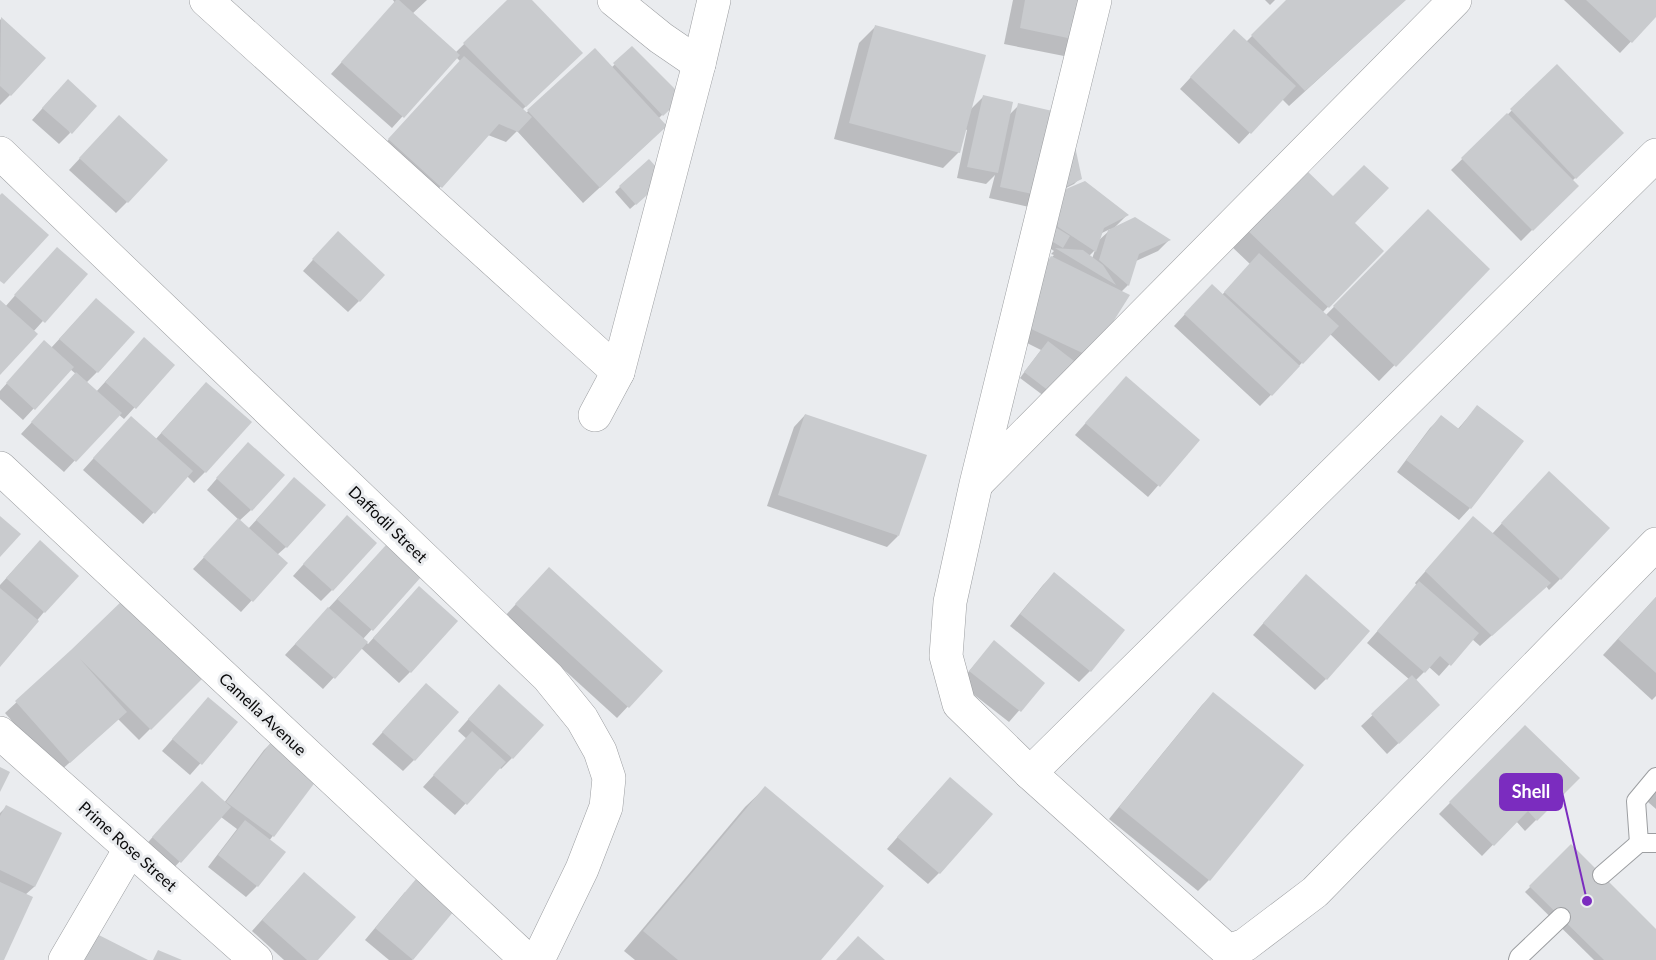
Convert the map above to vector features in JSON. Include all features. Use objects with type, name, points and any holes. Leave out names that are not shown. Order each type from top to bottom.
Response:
[{"type":"street","points":[[206,0],[618,372]]},
{"type":"street","points":[[614,0],[661,38],[699,64]]},
{"type":"street","points":[[595,415],[618,372],[714,0]]},
{"type":"street","points":[[1095,0],[976,484],[950,602],[946,656],[958,704],[1030,773],[1228,951],[1245,945],[1315,892],[1656,544]]},
{"type":"street","points":[[976,484],[1455,0]]},
{"type":"street","name":"Daffodil Street","points":[[0,153],[548,677],[582,719],[600,752],[609,778],[606,807],[582,869],[538,960]]},
{"type":"street","points":[[1030,773],[1656,155]]},
{"type":"street","name":"Camella Avenue","points":[[0,468],[527,960]]},
{"type":"street","name":"Prime Rose Street","points":[[0,733],[256,960]]},
{"type":"street","points":[[65,960],[130,849]]},
{"type":"lane","points":[[1602,875],[1648,843],[1636,801],[1656,777]]},
{"type":"lane","points":[[1518,960],[1561,917]]},
{"type":"building","points":[[396,0],[399,0],[460,55],[404,118],[341,62]]},
{"type":"building","points":[[507,0],[532,0],[583,53],[526,107],[463,43]]},
{"type":"building","points":[[1025,0],[1090,0],[1082,41],[1020,28]]},
{"type":"building","points":[[1286,0],[1406,0],[1305,91],[1251,35]]},
{"type":"building","points":[[1586,0],[1656,0],[1656,17],[1632,43]]},
{"type":"building","points":[[1,17],[46,58],[11,96],[0,86]]},
{"type":"building","points":[[875,25],[986,55],[960,153],[849,123]]},
{"type":"building","points":[[1234,29],[1296,86],[1251,134],[1190,77]]},
{"type":"building","points":[[632,46],[683,97],[663,116],[613,63]]},
{"type":"building","points":[[595,48],[667,126],[600,188],[527,110]]},
{"type":"building","points":[[464,56],[532,117],[518,132],[499,124],[442,188],[388,139]]},
{"type":"building","points":[[1557,64],[1624,133],[1576,179],[1510,109]]},
{"type":"building","points":[[68,79],[97,106],[72,134],[42,108]]},
{"type":"building","points":[[983,95],[1013,102],[998,173],[967,167]]},
{"type":"building","points":[[1018,103],[1061,113],[1042,196],[1000,187]]},
{"type":"building","points":[[1507,113],[1579,186],[1533,231],[1461,158]]},
{"type":"building","points":[[119,115],[168,160],[128,203],[79,158]]},
{"type":"building","points":[[1070,123],[1082,179],[1051,194]]},
{"type":"building","points":[[649,159],[666,178],[636,205],[619,186]]},
{"type":"building","points":[[1364,165],[1389,188],[1355,223],[1384,251],[1329,308],[1245,228],[1303,167],[1333,196]]},
{"type":"building","points":[[1085,181],[1129,215],[1104,228],[1096,252],[1058,227],[1054,194]]},
{"type":"building","points":[[2,193],[49,235],[4,284],[0,281],[0,195]]},
{"type":"building","points":[[1052,198],[1057,228],[1070,236],[1063,248],[1040,234]]},
{"type":"building","points":[[1428,209],[1490,269],[1396,367],[1333,306]]},
{"type":"building","points":[[1135,217],[1171,240],[1139,254],[1129,286],[1099,260],[1108,230]]},
{"type":"building","points":[[338,231],[385,275],[360,302],[312,259]]},
{"type":"building","points":[[57,247],[88,274],[45,323],[14,295]]},
{"type":"building","points":[[1055,248],[1083,250],[1103,265],[1116,285]]},
{"type":"building","points":[[1259,253],[1339,326],[1303,364],[1224,292]]},
{"type":"building","points":[[1051,256],[1130,295],[1091,357],[1029,328],[1037,307],[1026,296]]},
{"type":"building","points":[[1212,284],[1300,366],[1272,396],[1184,314]]},
{"type":"building","points":[[96,298],[135,332],[98,373],[59,339]]},
{"type":"building","points":[[0,300],[38,334],[0,375]]},
{"type":"building","points":[[144,337],[175,365],[136,409],[105,382]]},
{"type":"building","points":[[44,340],[74,367],[35,410],[6,383]]},
{"type":"building","points":[[1048,341],[1078,364],[1054,395],[1024,372]]},
{"type":"building","points":[[76,372],[122,413],[76,462],[31,422]]},
{"type":"building","points":[[1126,376],[1200,440],[1160,487],[1085,423]]},
{"type":"building","points":[[206,382],[252,422],[206,473],[161,433]]},
{"type":"building","points":[[1477,405],[1524,441],[1471,509],[1406,460],[1441,415],[1459,429]]},
{"type":"building","points":[[805,414],[927,455],[899,536],[778,495]]},
{"type":"building","points":[[131,416],[193,471],[155,514],[93,458]]},
{"type":"building","points":[[248,442],[285,475],[252,511],[216,478]]},
{"type":"building","points":[[1549,471],[1610,528],[1561,580],[1501,523]]},
{"type":"building","points":[[294,477],[326,505],[287,548],[256,520]]},
{"type":"building","points":[[347,515],[377,543],[333,591],[303,564]]},
{"type":"building","points":[[0,516],[21,534],[0,557]]},
{"type":"building","points":[[1473,516],[1551,583],[1492,636],[1425,571]]},
{"type":"building","points":[[238,518],[288,563],[253,602],[203,557]]},
{"type":"building","points":[[40,540],[79,576],[45,613],[6,578]]},
{"type":"building","points":[[386,545],[421,577],[373,631],[337,599]]},
{"type":"building","points":[[549,567],[663,671],[629,708],[515,604]]},
{"type":"building","points":[[1054,572],[1125,630],[1091,672],[1020,614]]},
{"type":"building","points":[[1306,574],[1370,631],[1327,680],[1263,623]]},
{"type":"building","points":[[1419,581],[1479,633],[1451,666],[1440,656],[1425,673],[1377,631]]},
{"type":"building","points":[[419,586],[458,621],[411,673],[373,638]]},
{"type":"building","points":[[0,588],[39,621],[0,667]]},
{"type":"building","points":[[1656,597],[1656,673],[1618,639]]},
{"type":"building","points":[[125,598],[204,677],[151,730],[80,659],[127,712],[70,763],[15,701]]},
{"type":"building","points":[[328,607],[368,642],[335,679],[295,644]]},
{"type":"building","points":[[994,640],[1045,683],[1021,712],[969,671]]},
{"type":"building","points":[[1412,675],[1440,705],[1399,744],[1371,714]]},
{"type":"building","points":[[426,683],[459,712],[415,761],[382,732]]},
{"type":"building","points":[[499,684],[544,725],[513,759],[468,719]]},
{"type":"building","points":[[1213,692],[1304,765],[1210,881],[1119,807]]},
{"type":"building","points":[[208,697],[238,722],[202,765],[172,739]]},
{"type":"building","points":[[1525,725],[1580,778],[1537,821],[1528,811],[1494,846],[1449,802]]},
{"type":"building","points":[[472,731],[506,762],[467,805],[433,775]]},
{"type":"building","points":[[275,737],[322,773],[274,837],[226,802]]},
{"type":"building","points":[[0,767],[10,772],[0,792]]},
{"type":"building","points":[[950,777],[993,814],[940,874],[897,837]]},
{"type":"building","points":[[202,781],[231,807],[181,863],[152,837]]},
{"type":"building","points":[[765,786],[884,886],[821,960],[678,960],[643,931]]},
{"type":"building","points":[[6,805],[62,833],[35,887],[0,870],[0,816]]},
{"type":"building","points":[[245,820],[286,852],[258,887],[218,855]]},
{"type":"building","points":[[1571,844],[1656,929],[1656,960],[1604,960],[1529,886]]},
{"type":"building","points":[[304,872],[356,917],[318,960],[307,960],[262,920]]},
{"type":"building","points":[[416,879],[454,911],[413,960],[375,928]]},
{"type":"building","points":[[0,882],[33,897],[4,960],[0,960]]},
{"type":"building","points":[[85,928],[148,960],[69,960]]},
{"type":"building","points":[[858,936],[885,960],[836,960]]},
{"type":"building","points":[[158,950],[182,960],[153,960]]},
{"type":"place","name":"Shell","points":[[1587,901]]}]
